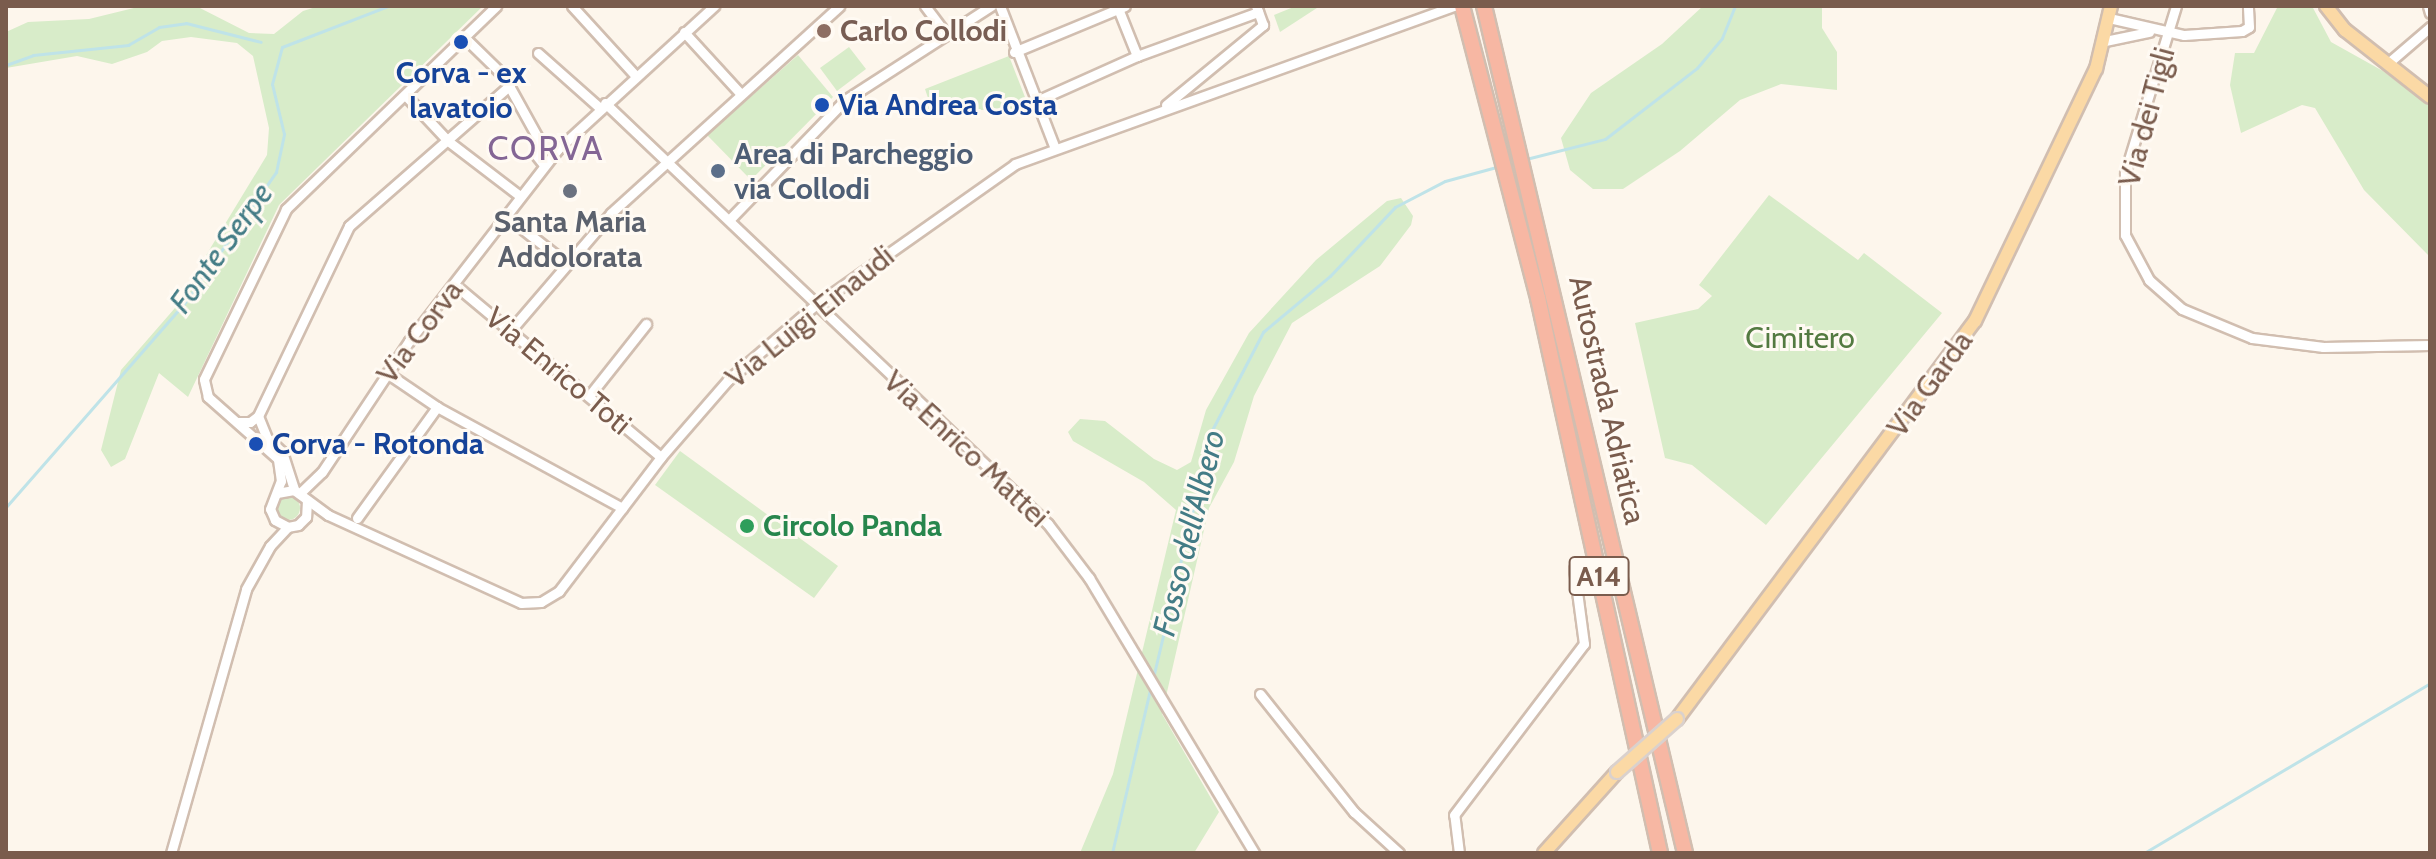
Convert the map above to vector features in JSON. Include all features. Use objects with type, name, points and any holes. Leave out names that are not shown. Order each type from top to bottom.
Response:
[{"type":"highway","name":"Autostrada Adriatica","points":[[1462,6],[1538,298],[1660,853]]},
{"type":"highway","name":"Autostrada Adriatica","points":[[1484,6],[1556,294],[1685,853]]},
{"type":"main road","points":[[2326,6],[2345,30],[2430,97]]},
{"type":"main road","name":"Via Garda","points":[[1544,853],[1617,772],[1677,719],[1975,321],[2105,41],[2110,10]]},
{"type":"street","points":[[171,853],[233,628],[270,546],[275,520],[270,509],[282,470],[278,459],[208,397],[204,379],[272,229],[302,192],[496,6]]},
{"type":"street","points":[[572,6],[635,75]]},
{"type":"street","name":"Via Corva","points":[[300,494],[322,472],[387,373],[544,165],[635,75],[714,6]]},
{"type":"street","points":[[510,331],[566,263],[667,158],[839,6]]},
{"type":"street","points":[[925,6],[944,31]]},
{"type":"street","points":[[729,220],[845,100],[944,31],[991,6]]},
{"type":"street","points":[[1000,6],[1014,52],[1054,146]]},
{"type":"street","name":"Via Luigi Einaudi","points":[[328,515],[521,603],[541,602],[559,591],[661,457],[728,380],[814,306],[1015,164],[1054,146],[1453,6]]},
{"type":"street","name":"Via dei Tigli","points":[[2176,6],[2125,173],[2125,235],[2149,280],[2182,309],[2252,338],[2323,347],[2430,345]]},
{"type":"street","points":[[2105,41],[2152,31],[2242,31],[2249,27],[2248,6]]},
{"type":"street","points":[[2428,6],[2430,13]]},
{"type":"street","points":[[1014,52],[1120,7],[1137,56]]},
{"type":"street","points":[[1034,102],[1137,56],[1257,9]]},
{"type":"street","name":"Via Luigi Einaudi","points":[[1164,107],[1263,25],[1257,9]]},
{"type":"street","points":[[2110,10],[2152,31]]},
{"type":"street","points":[[2387,64],[2430,27]]},
{"type":"street","points":[[684,32],[739,92]]},
{"type":"street","points":[[464,37],[510,85],[539,140],[558,149]]},
{"type":"street","name":"Via Enrico Mattei","points":[[538,53],[667,158],[814,306],[1048,524],[1121,631],[1254,853]]},
{"type":"street","points":[[235,421],[246,424],[258,416],[349,226],[510,85]]},
{"type":"street","points":[[405,95],[448,141],[520,196]]},
{"type":"street","points":[[539,140],[536,155],[544,165]]},
{"type":"street","points":[[506,216],[566,263]]},
{"type":"street","name":"Via Enrico Toti","points":[[455,285],[661,457]]},
{"type":"street","points":[[589,396],[646,324]]},
{"type":"street","points":[[387,373],[437,407],[622,508]]},
{"type":"street","points":[[357,518],[437,407]]},
{"type":"street","points":[[258,416],[267,438],[282,452],[306,517]]},
{"type":"street","points":[[277,493],[300,494],[328,515]]},
{"type":"street","points":[[270,546],[288,527],[306,517],[328,515]]},
{"type":"street","points":[[275,520],[288,527]]},
{"type":"street","points":[[1459,853],[1454,815],[1584,644],[1574,569]]},
{"type":"street","points":[[1260,694],[1354,812],[1399,853]]},
{"type":"green space","points":[[142,6],[196,6],[249,33],[274,34],[303,11],[319,6],[483,6],[279,205],[188,397],[159,373],[125,459],[111,467],[101,450],[121,370],[195,285],[205,257],[267,155],[269,128],[253,56],[237,43],[191,37],[162,41],[147,52],[112,64],[77,56],[6,68],[6,32],[28,22],[89,19]]},
{"type":"green space","points":[[1296,6],[1320,6],[1280,32],[1274,15]]},
{"type":"green space","points":[[1703,6],[1822,6],[1822,28],[1837,52],[1837,90],[1781,84],[1740,100],[1680,151],[1623,189],[1593,189],[1570,170],[1561,138],[1591,93],[1662,44]]},
{"type":"green space","points":[[2278,6],[2312,6],[2331,42],[2383,71],[2430,106],[2430,257],[2364,190],[2315,108],[2302,105],[2241,133],[2230,85],[2235,53],[2254,53]]},
{"type":"green space","points":[[849,47],[866,69],[837,91],[820,68]]},
{"type":"green space","points":[[798,55],[833,97],[751,180],[707,135]]},
{"type":"green space","points":[[1009,56],[1030,110],[911,110],[928,98],[925,89]]},
{"type":"green space","name":"Cimitero","points":[[1769,195],[1858,260],[1864,253],[1942,313],[1766,525],[1692,465],[1665,458],[1635,323],[1698,309],[1712,296],[1699,285]]},
{"type":"green space","points":[[1401,198],[1413,216],[1411,225],[1380,266],[1292,323],[1254,396],[1234,462],[1209,508],[1162,714],[1219,812],[1194,853],[1080,853],[1113,774],[1176,510],[1144,482],[1073,441],[1068,432],[1080,419],[1105,421],[1154,459],[1177,470],[1191,462],[1206,410],[1249,333],[1316,260],[1387,201]]},
{"type":"green space","name":"Circolo Panda","points":[[680,451],[838,566],[814,598],[655,485]]},
{"type":"green space","points":[[288,496],[297,499],[300,508],[297,517],[288,520],[279,517],[276,508],[279,499]]},
{"type":"waterway","name":"Fonte Serpe","points":[[6,507],[184,304],[276,172],[284,134],[272,84],[282,47],[388,6]]},
{"type":"waterway","name":"Fosso dell'Albero","points":[[1526,159],[1605,139],[1697,68],[1722,38],[1735,6]]},
{"type":"waterway","name":"Fonte Serpe","points":[[6,65],[33,55],[128,45],[159,27],[186,23],[261,42]]},
{"type":"waterway","name":"Fosso dell'Albero","points":[[1153,678],[1211,432],[1263,332],[1330,276],[1395,207],[1445,181],[1500,166]]},
{"type":"waterway","points":[[2144,853],[2430,683]]},
{"type":"waterway","name":"Fosso dell'Albero","points":[[1112,853],[1151,685]]},
{"type":"place","name":"Carlo Collodi","points":[[824,31]]},
{"type":"place","name":"Corva - ex lavatoio","points":[[461,42]]},
{"type":"place","name":"Via Andrea Costa","points":[[822,105]]},
{"type":"place","name":"Area di Parcheggio via Collodi","points":[[718,171]]},
{"type":"place","name":"Santa Maria Addolorata","points":[[570,191]]},
{"type":"place","name":"Corva - Rotonda","points":[[256,444]]},
{"type":"place","name":"Circolo Panda","points":[[747,526]]},
{"type":"district","name":"CORVA","points":[[546,149]]}]
